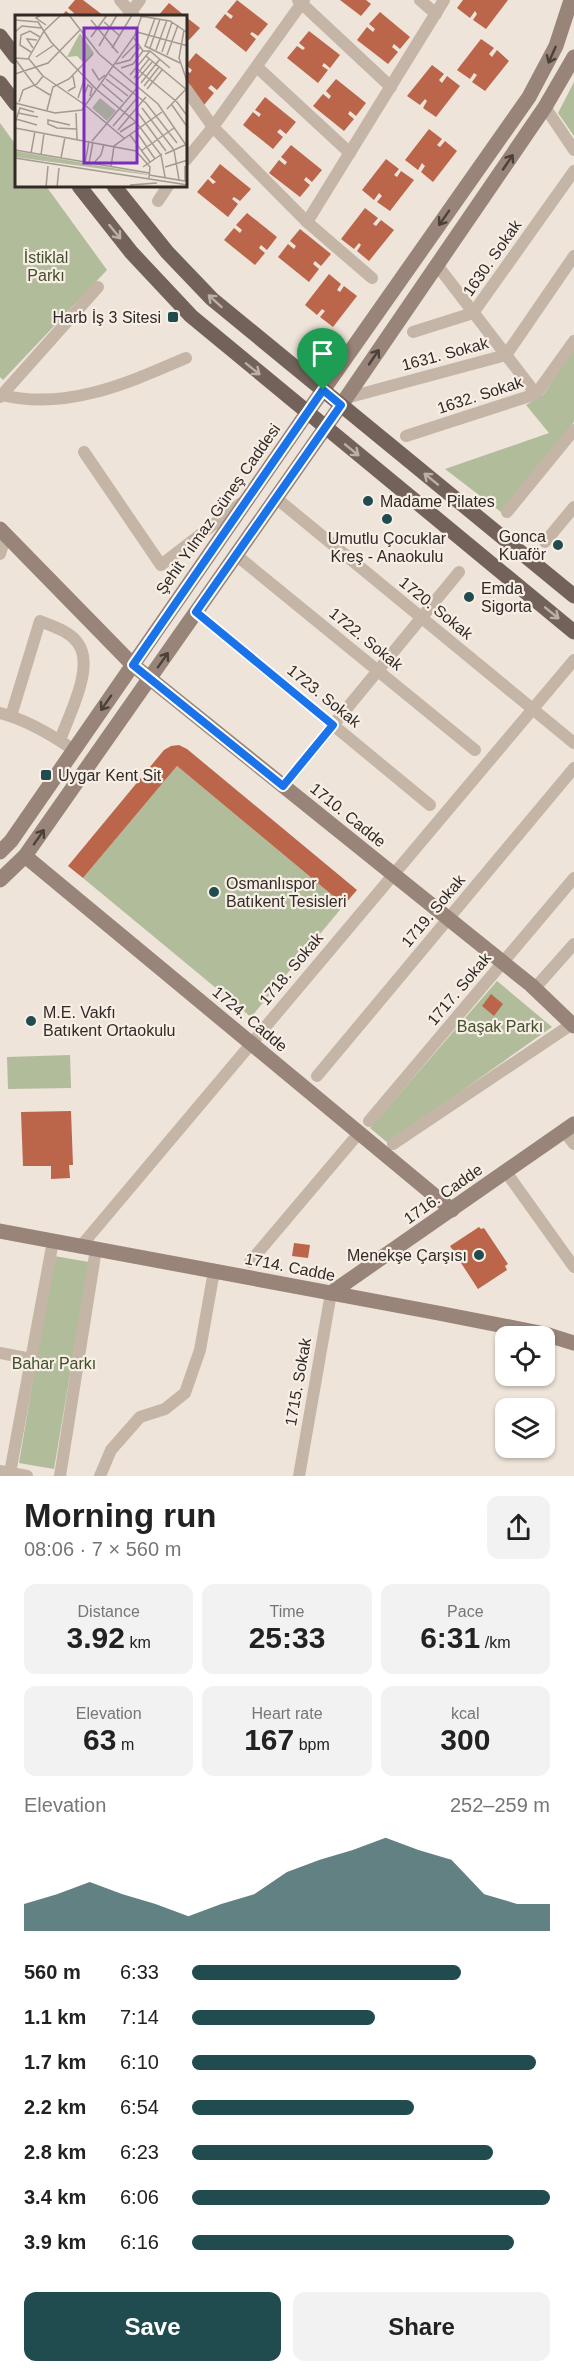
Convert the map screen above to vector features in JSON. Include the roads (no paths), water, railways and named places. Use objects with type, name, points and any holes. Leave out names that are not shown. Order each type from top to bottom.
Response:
[{"type":"main road","points":[[0,36],[15,56]]},
{"type":"main road","points":[[0,83],[15,103]]},
{"type":"main road","points":[[81,188],[130,252],[170,296],[218,340],[574,632]]},
{"type":"main road","points":[[116,188],[167,252],[199,286],[323,390],[344,402],[574,596]]},
{"type":"street","points":[[120,0],[131,15],[140,0]]},
{"type":"street","points":[[420,0],[436,14]]},
{"type":"street","points":[[307,222],[444,0]]},
{"type":"street","name":"Şehit Yılmaz Güneş Caddesi","points":[[4,842],[74,750],[529,97],[556,46],[571,0]]},
{"type":"street","points":[[188,158],[257,67],[302,1],[391,87]]},
{"type":"street","points":[[0,880],[25,856],[344,402],[545,107],[574,57]]},
{"type":"street","points":[[257,67],[350,153]]},
{"type":"street","points":[[188,92],[213,127],[307,222],[372,278]]},
{"type":"street","points":[[545,107],[574,150]]},
{"type":"street","name":"1630. Sokak","points":[[413,333],[473,313],[574,171]]},
{"type":"street","points":[[158,201],[167,188]]},
{"type":"street","name":"1631. Sokak","points":[[344,402],[506,355],[574,256]]},
{"type":"street","points":[[437,265],[536,394]]},
{"type":"street","points":[[98,287],[1,396],[20,400],[48,400],[81,396],[123,384],[186,358]]},
{"type":"street","name":"1632. Sokak","points":[[406,436],[536,394],[574,340]]},
{"type":"street","points":[[507,512],[572,437]]},
{"type":"street","points":[[84,452],[161,565],[247,499]]},
{"type":"street","name":"1720. Sokak","points":[[276,498],[574,743]]},
{"type":"street","points":[[545,542],[574,507]]},
{"type":"street","points":[[0,554],[3,532]]},
{"type":"street","name":"1710. Cadde","points":[[3,532],[149,679],[535,988],[573,1025]]},
{"type":"street","name":"1722. Sokak","points":[[236,555],[475,750]]},
{"type":"street","points":[[283,786],[459,572]]},
{"type":"street","name":"1723. Sokak","points":[[196,612],[430,805]]},
{"type":"street","points":[[60,740],[85,669],[85,655],[77,640],[40,621],[6,715],[60,740],[74,750]]},
{"type":"street","name":"1718. Sokak","points":[[88,1247],[250,1043],[574,660]]},
{"type":"street","name":"1719. Sokak","points":[[317,1076],[574,768]]},
{"type":"street","name":"1724. Cadde","points":[[25,856],[250,1043],[364,1127],[452,1210]]},
{"type":"street","name":"1717. Sokak","points":[[250,1262],[574,878]]},
{"type":"street","points":[[535,988],[574,944]]},
{"type":"street","points":[[393,1143],[573,1025]]},
{"type":"street","points":[[569,1127],[574,1144]]},
{"type":"street","name":"1716. Cadde","points":[[331,1293],[569,1127]]},
{"type":"street","points":[[506,1172],[574,1267]]},
{"type":"street","name":"1714. Cadde","points":[[0,1231],[545,1334],[574,1343]]},
{"type":"street","points":[[27,1476],[5,1472],[31,1359],[53,1241]]},
{"type":"street","points":[[60,1476],[88,1247]]},
{"type":"street","points":[[100,1476],[111,1450],[140,1417],[165,1409],[185,1393],[200,1350],[214,1271]]},
{"type":"street","name":"1715. Sokak","points":[[299,1476],[331,1293]]},
{"type":"street","points":[[0,1353],[31,1359]]},
{"type":"place","name":"Harb İş 3 Sitesi","points":[[173,317]]},
{"type":"place","name":"Madame Pilates","points":[[368,501]]},
{"type":"place","name":"Umutlu Çocuklar Kreş - Anaokulu","points":[[387,519]]},
{"type":"place","name":"Gonca Kuaför","points":[[558,545]]},
{"type":"place","name":"Emda Sigorta","points":[[469,597]]},
{"type":"place","name":"Uygar Kent Sit","points":[[46,775]]},
{"type":"place","name":"Osmanlıspor Batıkent Tesisleri","points":[[214,892]]},
{"type":"place","name":"M.E. Vakfı Batıkent Ortaokulu","points":[[31,1021]]},
{"type":"place","name":"Menekşe Çarşısı","points":[[479,1255]]},
{"type":"park label","name":"İstiklal Parkı","points":[[46,266]]},
{"type":"park label","name":"Başak Parkı","points":[[500,1026]]},
{"type":"park label","name":"Bahar Parkı","points":[[54,1363]]}]
